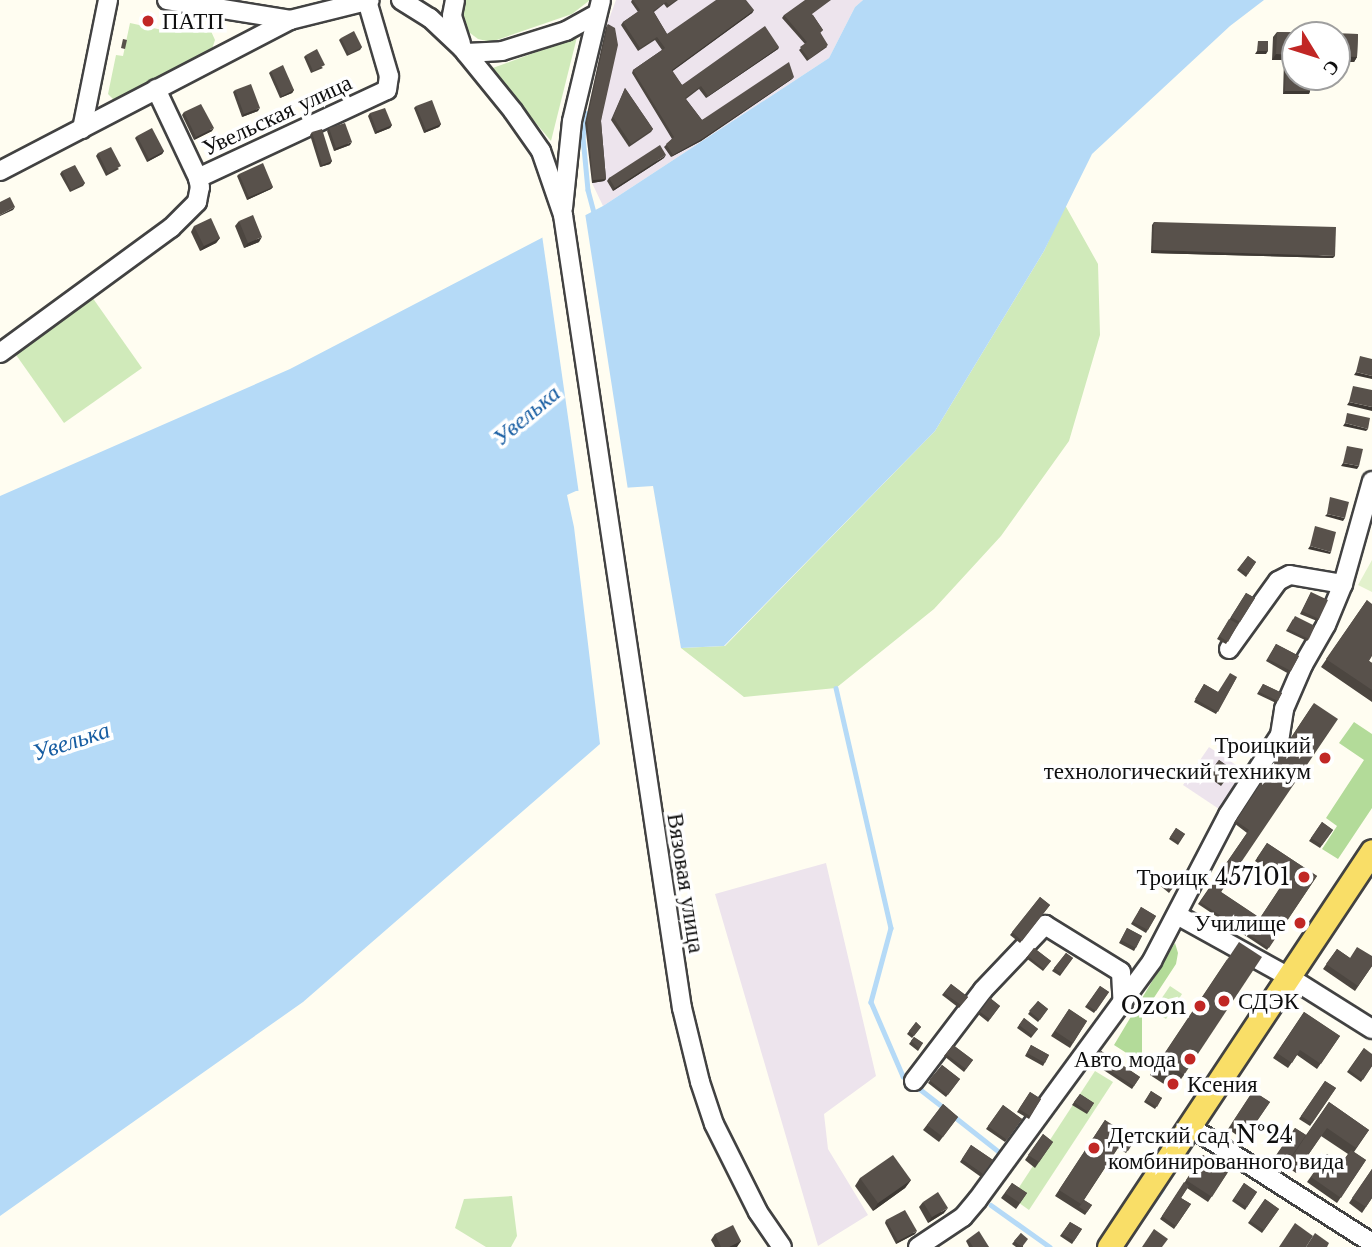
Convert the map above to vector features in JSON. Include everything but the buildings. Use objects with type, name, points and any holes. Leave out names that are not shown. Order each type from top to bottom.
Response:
[{"type":"main road","points":[[1109,1247],[1372,851]]},
{"type":"street","points":[[82,129],[108,0]]},
{"type":"street","points":[[167,0],[290,20]]},
{"type":"street","points":[[0,171],[290,20],[368,0]]},
{"type":"street","name":"Увельская улица","points":[[0,354],[171,229],[197,202],[200,187],[198,178],[387,90],[389,76],[368,0]]},
{"type":"street","points":[[401,0],[430,18],[464,50],[533,138],[563,215]]},
{"type":"street","points":[[455,0],[452,16],[464,50]]},
{"type":"street","points":[[464,50],[502,51],[566,31],[599,7]]},
{"type":"street","points":[[563,215],[572,121],[599,7]]},
{"type":"street","points":[[156,89],[198,178]]},
{"type":"street","name":"Вязовая улица","points":[[563,215],[682,1008],[699,1082],[714,1124],[758,1212],[782,1247]]},
{"type":"street","points":[[918,1247],[963,1217],[1012,1158],[1152,961],[1228,815],[1280,734],[1284,709],[1303,665],[1326,625],[1343,584],[1372,481]]},
{"type":"street","points":[[1229,649],[1278,581],[1290,575],[1343,584]]},
{"type":"street","points":[[1177,915],[1289,977],[1372,1029]]},
{"type":"street","points":[[914,1081],[983,990],[1045,925],[1121,972]]},
{"type":"street","points":[[1121,972],[1152,961]]},
{"type":"street","points":[[1121,972],[1123,1005]]},
{"type":"street","points":[[1189,1126],[1372,1243]]},
{"type":"shaded area","points":[[616,0],[863,0],[855,7],[829,58],[603,206],[592,183],[585,123],[606,27]]},
{"type":"shaded area","points":[[1209,747],[1248,773],[1222,811],[1183,785]]},
{"type":"shaded area","points":[[826,863],[876,1076],[824,1114],[828,1149],[868,1215],[818,1246],[715,894]]},
{"type":"green space","points":[[462,0],[590,0],[572,14],[491,42],[478,39],[466,30],[460,19]]},
{"type":"green space","points":[[171,21],[210,29],[215,40],[211,52],[122,101],[113,99],[108,94],[116,55],[123,56],[130,23],[167,31]]},
{"type":"green space","points":[[577,37],[551,141],[490,69]]},
{"type":"green space","points":[[1065,205],[1098,264],[1100,335],[1069,441],[1001,536],[934,609],[836,688],[744,697],[681,648],[725,646],[935,431],[1044,251]]},
{"type":"green space","points":[[92,297],[142,368],[64,423],[14,352]]},
{"type":"green space","points":[[1372,560],[1372,592],[1358,585]]},
{"type":"green space","points":[[1354,722],[1372,734],[1372,808],[1338,859],[1322,849],[1337,826],[1326,818],[1364,760],[1339,743]]},
{"type":"green space","points":[[1175,943],[1178,953],[1176,964],[1142,1016],[1142,1063],[1114,1045]]},
{"type":"green space","points":[[1170,986],[1182,994],[1166,1019],[1153,1011]]},
{"type":"green space","points":[[1095,1071],[1113,1082],[1029,1210],[1012,1198]]},
{"type":"green space","points":[[512,1196],[517,1236],[511,1247],[486,1247],[455,1228],[464,1199]]},
{"type":"water","name":"Увелька","points":[[863,0],[1264,0],[1230,26],[1092,154],[1044,251],[935,431],[724,646],[681,648],[653,486],[576,491],[567,495],[574,527],[600,744],[303,1002],[0,1216],[0,496],[290,369],[603,206],[829,58],[855,7]]},
{"type":"pier","points":[[585,213],[628,490],[579,494],[542,235]]},
{"type":"waterway","points":[[580,113],[586,113],[583,137],[588,190],[595,216]]},
{"type":"waterway","points":[[836,688],[891,928],[871,1002],[903,1076],[909,1081]]},
{"type":"waterway","points":[[916,1086],[945,1109]]},
{"type":"waterway","points":[[955,1117],[998,1151]]},
{"type":"waterway","points":[[1131,1234],[1162,1189]]},
{"type":"waterway","points":[[991,1205],[1050,1247]]},
{"type":"place","name":"ПАТП","points":[[148,21]]},
{"type":"place","name":"Троицкий технологический техникум","points":[[1325,758]]},
{"type":"place","name":"Троицк 457101","points":[[1304,877]]},
{"type":"place","name":"Училище","points":[[1300,923]]},
{"type":"place","name":"СДЭК","points":[[1224,1001]]},
{"type":"place","name":"Ozon","points":[[1200,1006]]},
{"type":"place","name":"Авто мода","points":[[1190,1059]]},
{"type":"place","name":"Ксения","points":[[1173,1084]]},
{"type":"place","name":"Детский сад №24 комбинированного вида","points":[[1094,1148]]}]
